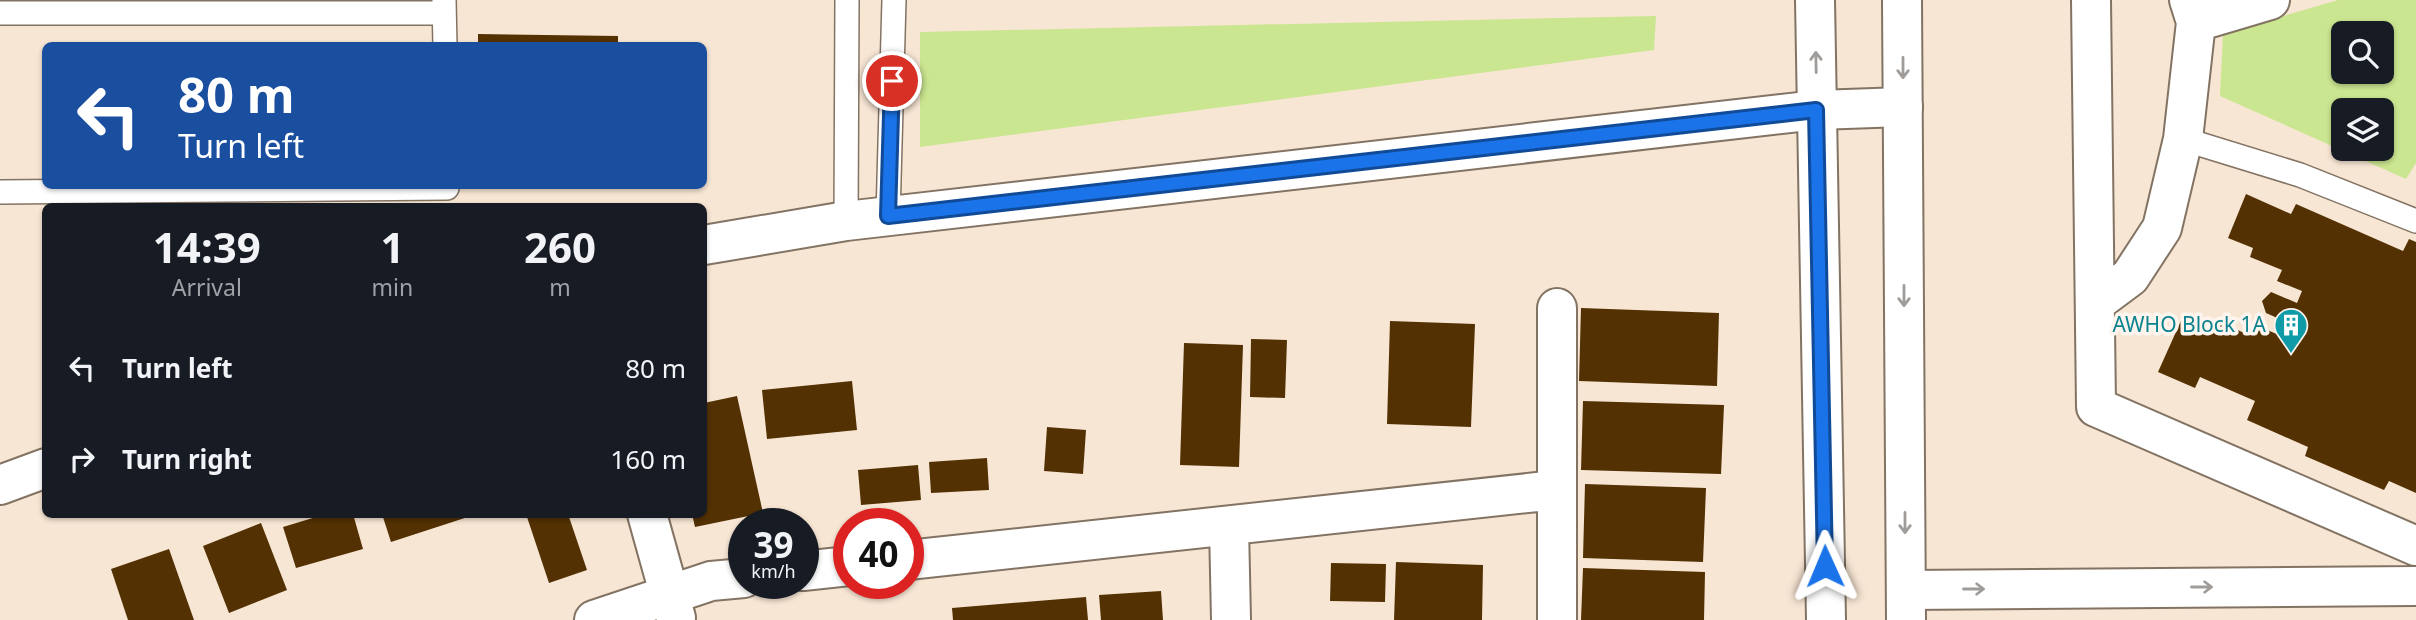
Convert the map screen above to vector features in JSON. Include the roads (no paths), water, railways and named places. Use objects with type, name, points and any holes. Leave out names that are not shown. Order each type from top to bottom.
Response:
[{"type":"street","points":[[1815,0],[1826,620]]},
{"type":"street","points":[[1902,0],[1906,605],[2416,586]]},
{"type":"street","points":[[2091,0],[2096,407],[2416,547]]},
{"type":"street","points":[[2095,303],[2130,276],[2162,228],[2183,139],[2192,11],[2270,0]]},
{"type":"street","points":[[707,244],[888,216],[1816,110],[1903,107]]},
{"type":"street","points":[[1557,308],[1557,620]]},
{"type":"street","points":[[0,485],[42,469]]},
{"type":"street","points":[[924,558],[1556,491]]},
{"type":"street","points":[[648,518],[673,607]]},
{"type":"street","points":[[1229,526],[1231,620]]},
{"type":"street","points":[[594,620],[673,607],[711,581],[728,579]]},
{"type":"lane","points":[[846,221],[847,0]]},
{"type":"lane","points":[[888,216],[894,0]]},
{"type":"lane","points":[[0,13],[444,6],[445,42]]},
{"type":"lane","points":[[2183,139],[2300,175],[2416,221]]},
{"type":"lane","points":[[0,192],[335,189]]},
{"type":"place","name":"AWHO Block 1A","points":[[2291,355]]}]
